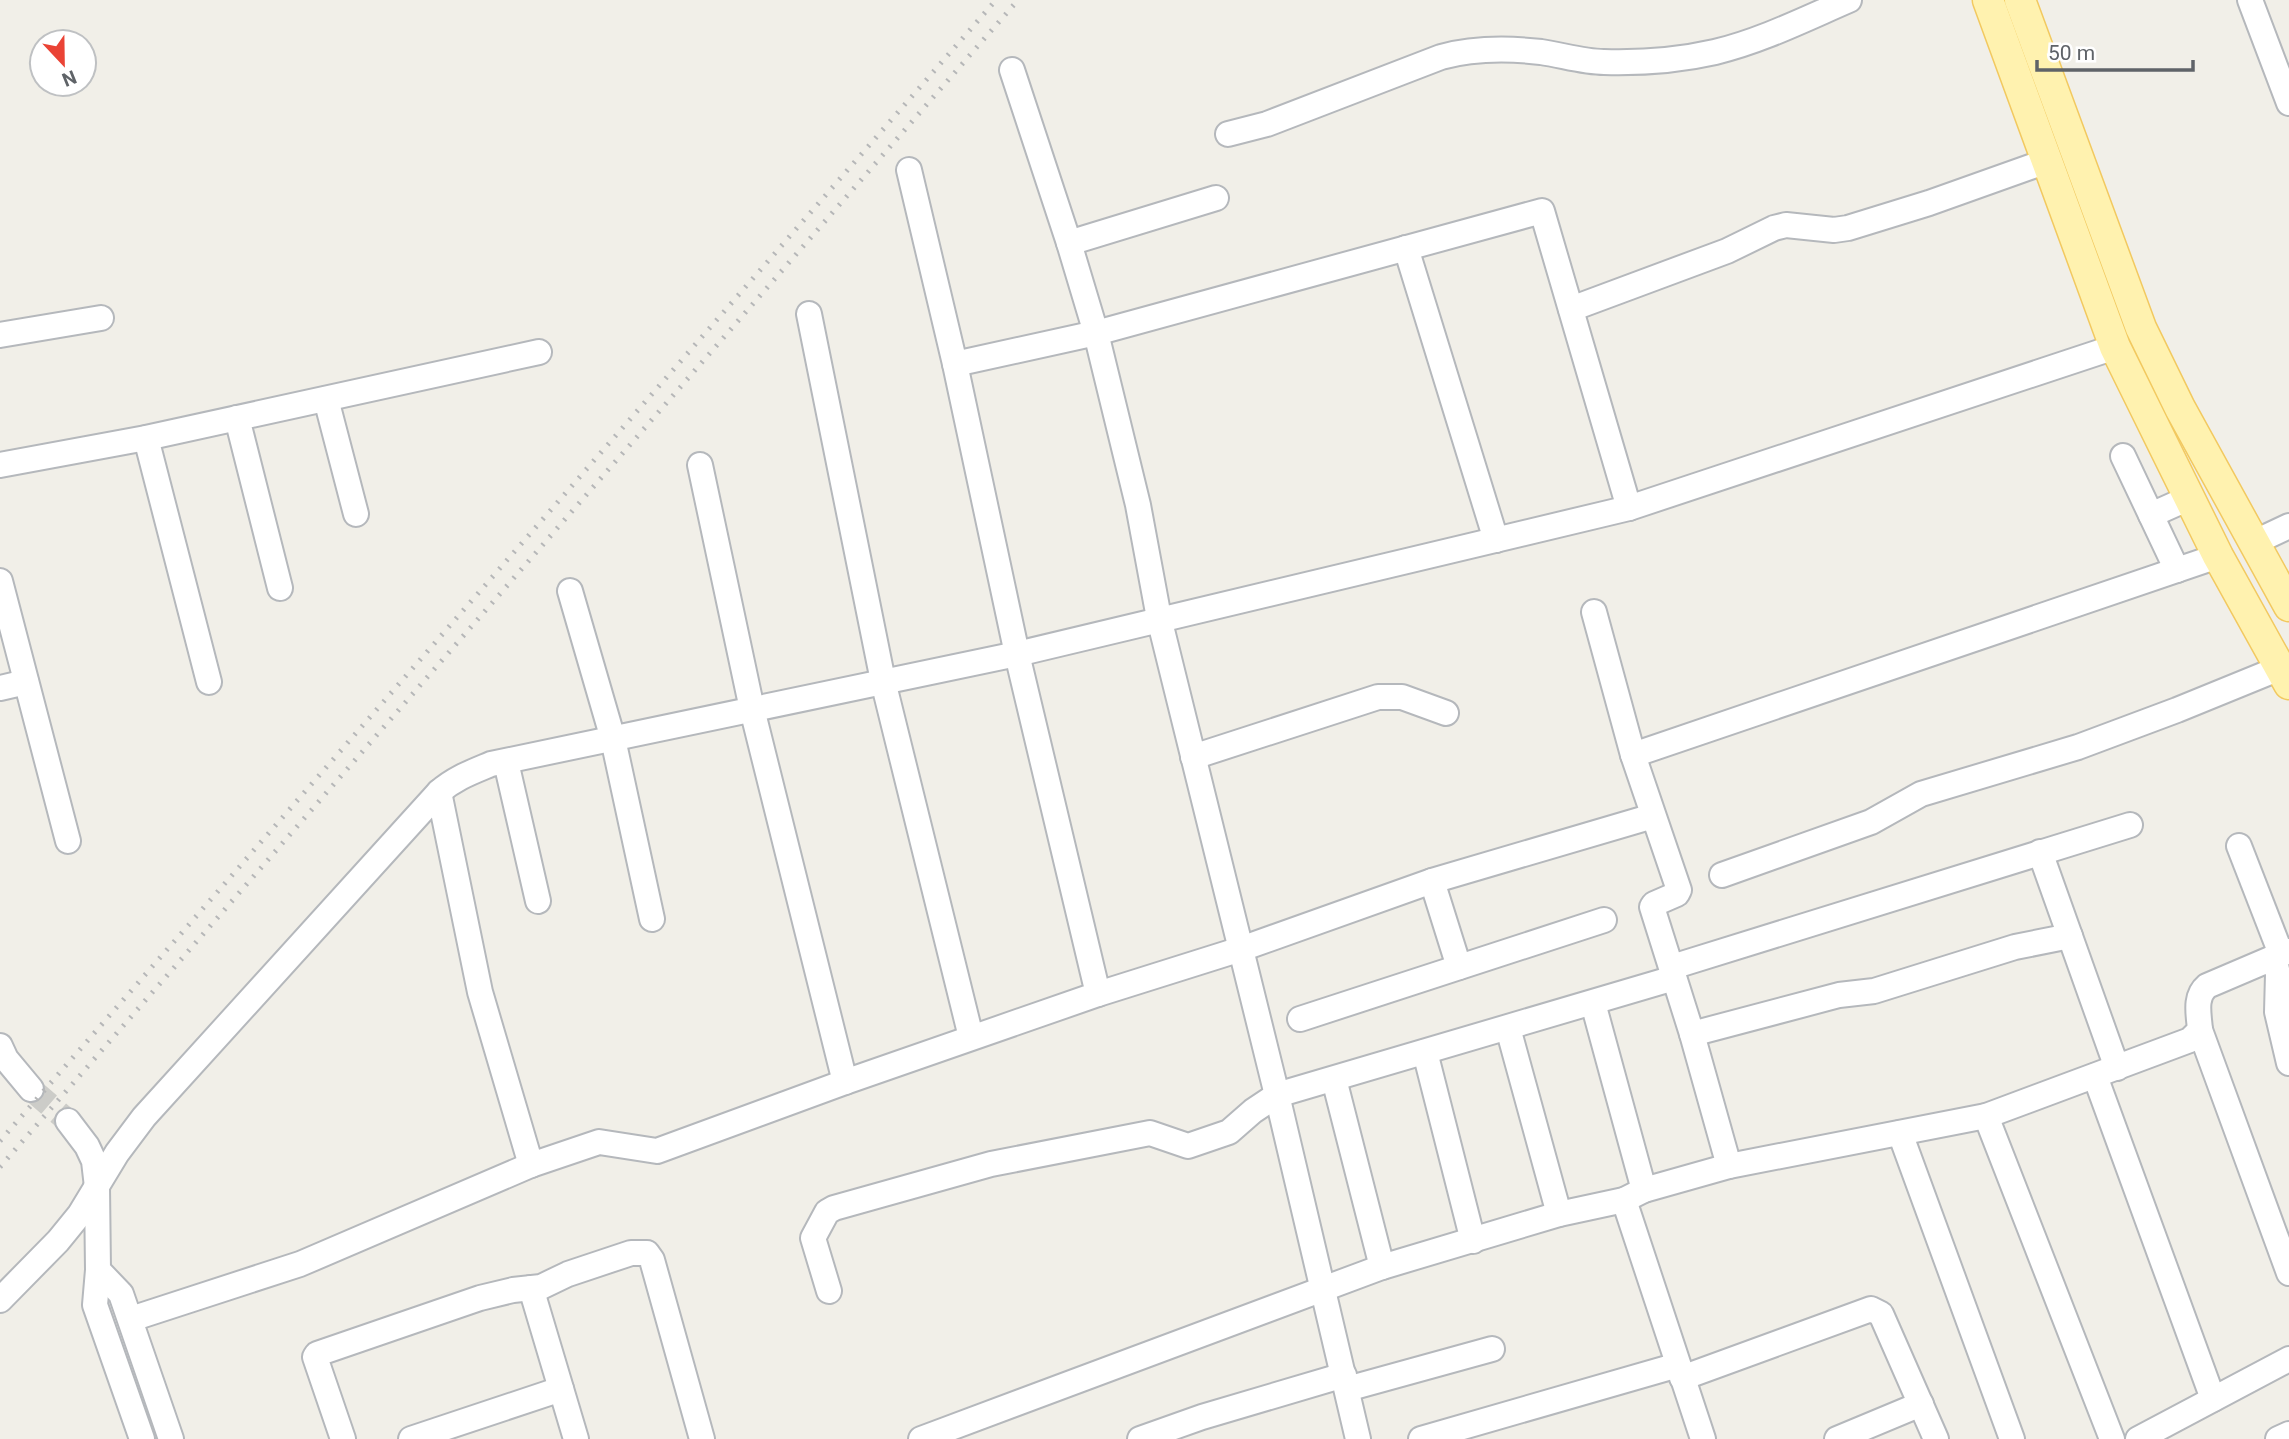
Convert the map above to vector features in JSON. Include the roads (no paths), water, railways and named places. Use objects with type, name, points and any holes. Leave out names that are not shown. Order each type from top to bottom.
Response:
[{"type":"main road","points":[[1989,0],[2115,347],[2218,556],[2285,676]]},
{"type":"main road","points":[[2020,0],[2141,328],[2180,408],[2289,606]]},
{"type":"street","points":[[1228,134],[1267,124],[1441,57],[1464,51],[1502,49],[1540,52],[1600,62],[1687,56],[1715,52],[1763,37],[1849,0]]},
{"type":"street","points":[[2256,2],[2289,103]]},
{"type":"street","points":[[1012,70],[1096,333],[1138,505],[1159,618],[1277,1095],[1358,1439]]},
{"type":"street","points":[[1571,309],[1727,251],[1774,228],[1786,225],[1834,230],[1848,228],[2047,161]]},
{"type":"street","points":[[909,170],[955,364],[1017,654],[1098,994]]},
{"type":"street","points":[[1069,243],[1216,198]]},
{"type":"street","points":[[955,364],[1096,333],[1542,211],[1629,508]]},
{"type":"street","points":[[1406,248],[1496,540]]},
{"type":"street","points":[[809,314],[883,681],[971,1037]]},
{"type":"street","points":[[0,335],[101,318]]},
{"type":"street","points":[[0,1300],[58,1241],[144,1118],[439,792],[468,773],[506,762],[1017,654],[1629,508],[2115,347]]},
{"type":"street","points":[[0,465],[146,438],[539,352]]},
{"type":"street","points":[[326,399],[356,514]]},
{"type":"street","points":[[237,418],[280,588]]},
{"type":"street","points":[[146,438],[209,682]]},
{"type":"street","points":[[2123,456],[2177,570]]},
{"type":"street","points":[[700,466],[752,709],[845,1082]]},
{"type":"street","points":[[2151,515],[2189,498]]},
{"type":"street","points":[[2253,543],[2289,526]]},
{"type":"street","points":[[1633,755],[2218,556]]},
{"type":"street","points":[[0,581],[68,841]]},
{"type":"street","points":[[570,591],[613,739],[652,919]]},
{"type":"street","points":[[1594,612],[1633,755],[1679,893],[1652,907],[1730,1166]]},
{"type":"street","points":[[1722,875],[1871,822],[1920,794],[2078,747],[2177,710],[2285,676]]},
{"type":"street","points":[[0,688],[26,682]]},
{"type":"street","points":[[1193,757],[1378,697],[1402,697],[1446,713]]},
{"type":"street","points":[[506,762],[538,901]]},
{"type":"street","points":[[439,792],[480,992],[531,1165]]},
{"type":"street","points":[[131,1319],[300,1264],[531,1165],[598,1142],[657,1151],[971,1037],[1241,949],[1432,881],[1653,816]]},
{"type":"street","points":[[829,1291],[813,1238],[830,1209],[991,1164],[1150,1133],[1188,1146],[1228,1132],[1277,1095],[1593,1003],[1673,973],[2130,825]]},
{"type":"street","points":[[2239,846],[2281,954],[2277,1012],[2289,1063]]},
{"type":"street","points":[[2040,852],[2070,936],[2106,1072],[2213,1399]]},
{"type":"street","points":[[1432,881],[1459,967]]},
{"type":"street","points":[[1300,1019],[1604,920]]},
{"type":"street","points":[[1692,1034],[1839,995],[1874,991],[2015,947],[2070,936]]},
{"type":"street","points":[[2281,954],[2207,986],[2198,996],[2200,1030],[2289,1273]]},
{"type":"street","points":[[1593,1003],[1634,1195],[1680,1371],[1703,1439]]},
{"type":"street","points":[[1508,1028],[1559,1214]]},
{"type":"street","points":[[921,1439],[1382,1267],[1730,1166],[1986,1116],[2181,1045],[2200,1030]]},
{"type":"street","points":[[0,1046],[6,1059],[31,1089]]},
{"type":"street","points":[[1425,1052],[1473,1241]]},
{"type":"street","points":[[1334,1079],[1382,1267]]},
{"type":"street","points":[[1986,1116],[2112,1439]]},
{"type":"street","points":[[68,1121],[87,1146],[94,1161],[98,1270],[94,1306],[142,1439]]},
{"type":"street","points":[[1900,1133],[2012,1439]]},
{"type":"street","points":[[342,1439],[315,1355],[480,1298],[541,1286],[631,1253],[647,1253],[652,1260],[702,1439]]},
{"type":"street","points":[[98,1270],[121,1294],[171,1439]]},
{"type":"street","points":[[531,1288],[576,1439]]},
{"type":"street","points":[[1421,1439],[1680,1371],[1871,1309],[1881,1314],[1936,1439]]},
{"type":"street","points":[[1140,1439],[1202,1417],[1492,1349]]},
{"type":"street","points":[[2138,1439],[2213,1399],[2286,1368]]},
{"type":"street","points":[[411,1439],[561,1389]]},
{"type":"street","points":[[1837,1439],[1921,1404]]},
{"type":"street","points":[[2278,1439],[2289,1434]]},
{"type":"tunnel","points":[[31,1089],[68,1121]]},
{"type":"railway","points":[[0,1141],[996,0]]},
{"type":"railway","points":[[0,1167],[1018,0]]}]
